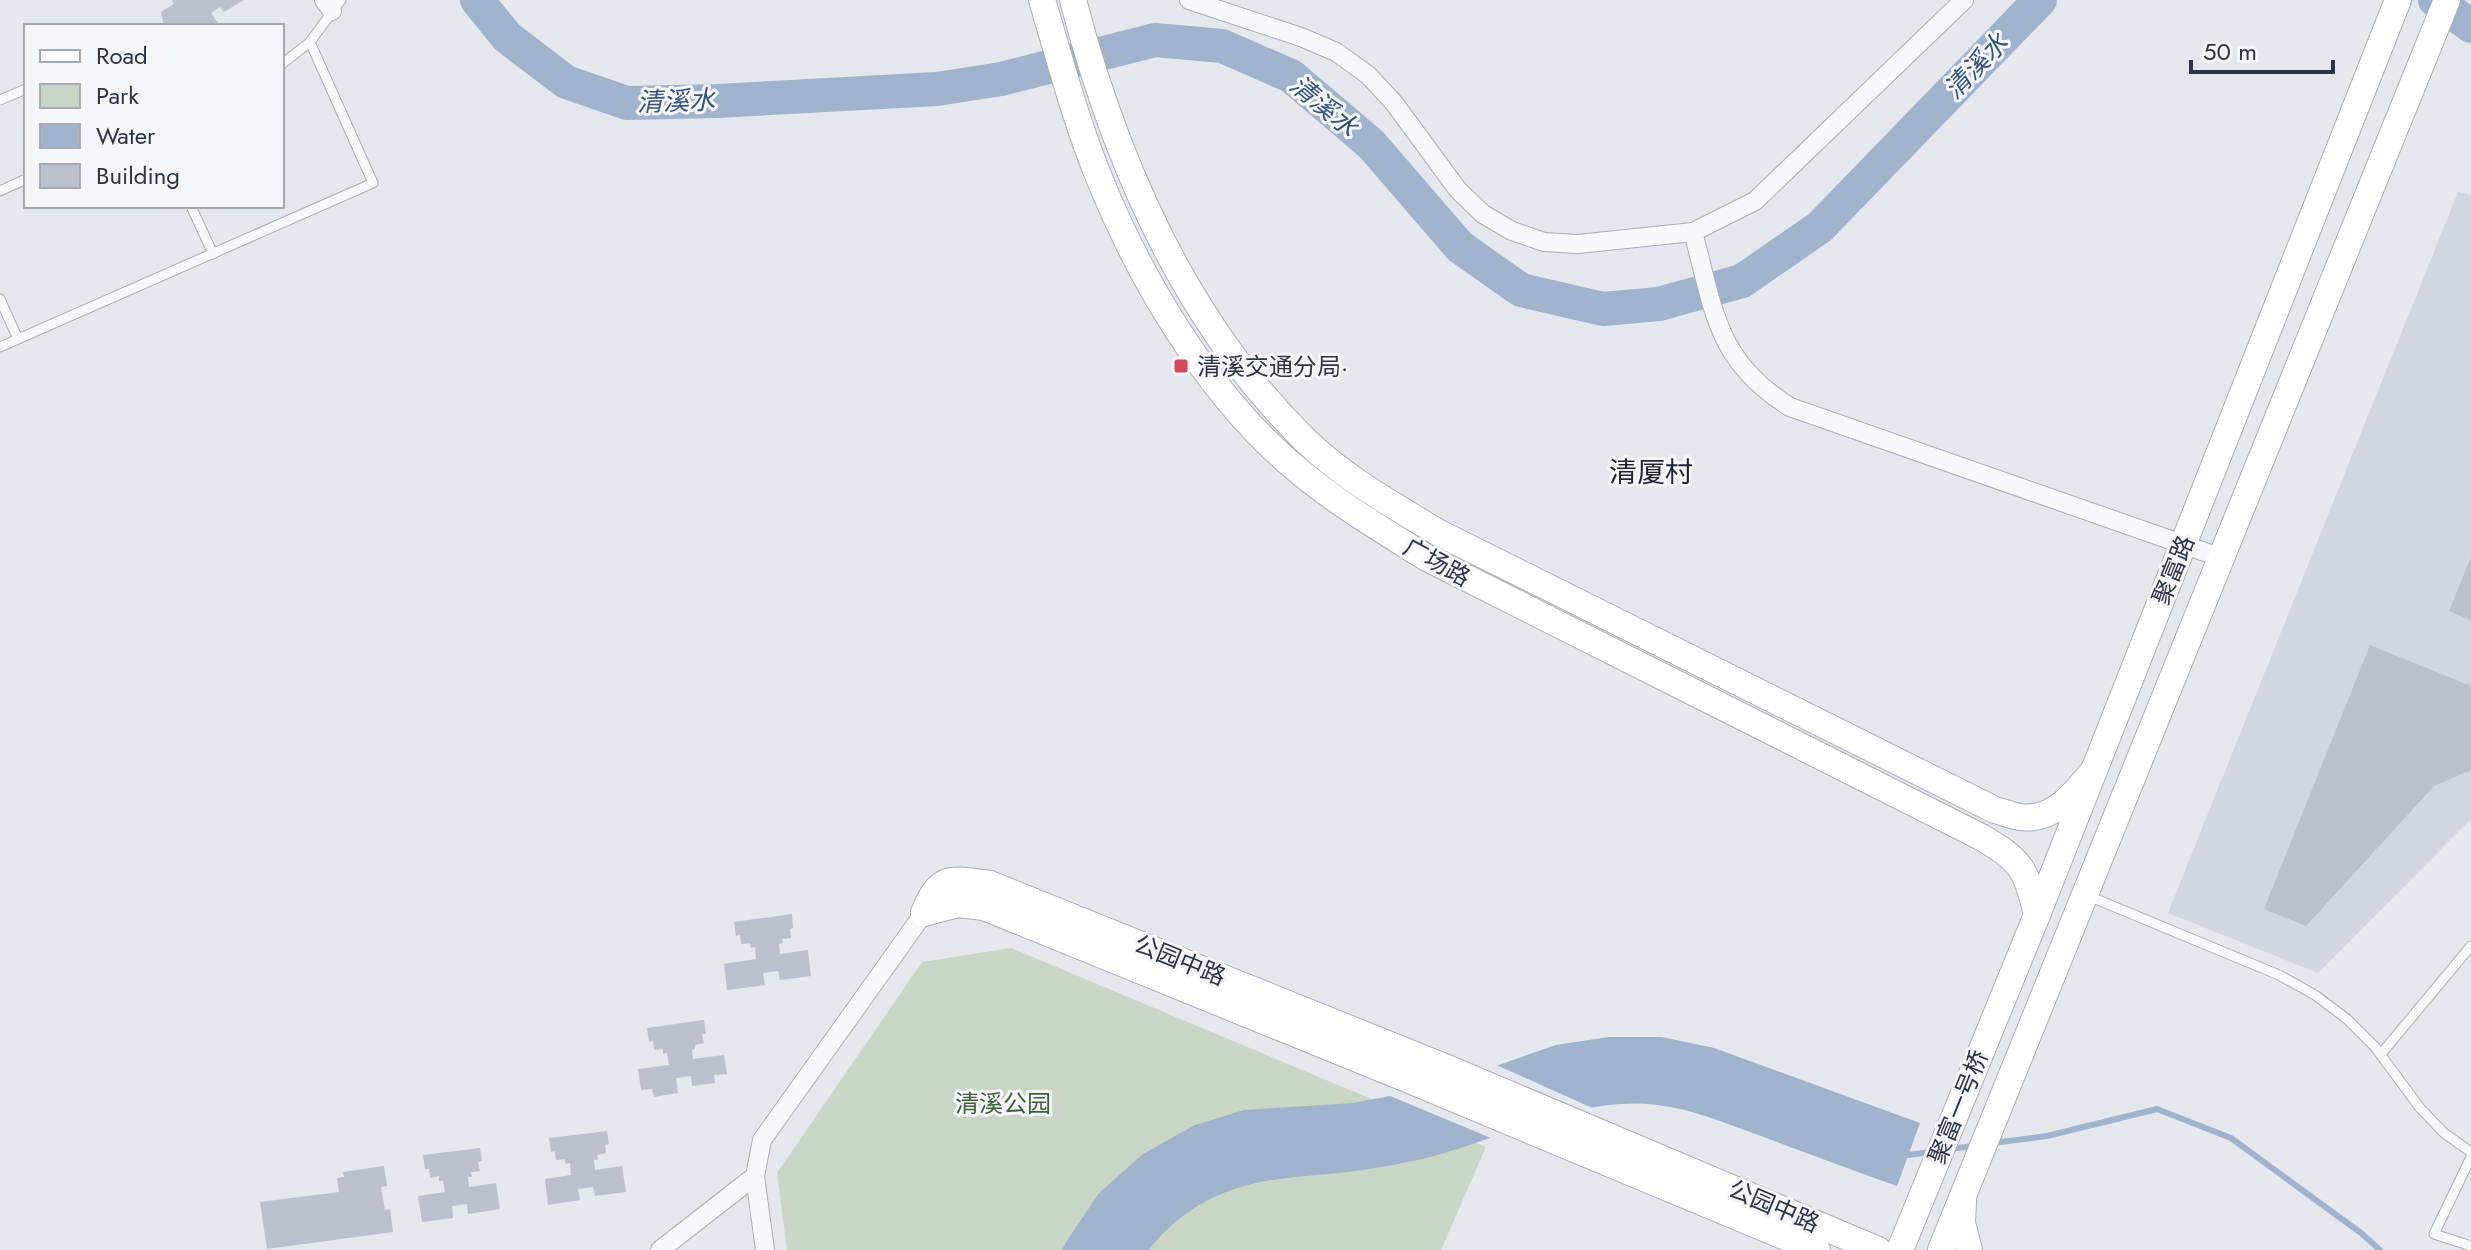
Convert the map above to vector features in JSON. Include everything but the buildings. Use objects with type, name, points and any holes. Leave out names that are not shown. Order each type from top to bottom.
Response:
[{"type":"street","points":[[1189,0],[1301,37],[1336,52],[1368,75],[1394,103],[1458,190],[1483,214],[1512,231],[1544,242],[1578,244],[1693,232],[1755,201],[1964,0]]},
{"type":"street","name":"聚富路","points":[[1989,1028],[2037,915],[2398,0]]},
{"type":"street","name":"聚富路","points":[[2026,1040],[2447,0]]},
{"type":"street","name":"广场路","points":[[1074,2],[1130,171],[1170,259],[1216,333],[1262,394],[1307,441],[1363,487],[1439,533],[1995,810],[2023,818],[2048,814],[2071,798],[2094,770]]},
{"type":"street","name":"广场路","points":[[1044,4],[1100,180],[1145,276],[1189,349],[1239,413],[1287,461],[1348,509],[1427,558],[1991,842],[2009,854],[2028,879],[2037,915]]},
{"type":"street","points":[[1693,232],[1717,322],[1728,349],[1765,392],[1790,407],[2222,558]]},
{"type":"street","name":"公园中路","points":[[755,1176],[762,1140],[924,913],[932,893],[945,882],[961,880],[990,884],[1447,1068],[1878,1250]]},
{"type":"street","name":"公园中路","points":[[924,913],[958,904],[984,907],[1817,1250]]},
{"type":"street","name":"聚富一号桥","points":[[1900,1250],[1989,1028]]},
{"type":"street","name":"聚富一号桥","points":[[1964,1193],[2026,1040]]},
{"type":"street","points":[[660,1250],[755,1176]]},
{"type":"street","points":[[755,1176],[765,1250]]},
{"type":"street","points":[[1941,1250],[1964,1193]]},
{"type":"street","points":[[1964,1193],[1962,1223],[1969,1250]]},
{"type":"lane","points":[[284,62],[310,42],[332,4]]},
{"type":"lane","points":[[0,347],[373,183],[310,42]]},
{"type":"lane","points":[[0,100],[24,90]]},
{"type":"lane","points":[[0,191],[24,180]]},
{"type":"lane","points":[[192,208],[213,254]]},
{"type":"lane","points":[[0,299],[18,339]]},
{"type":"lane","points":[[2085,895],[2279,975],[2315,995],[2347,1019],[2381,1054],[2420,1108],[2444,1133],[2471,1154],[2434,1234],[2471,1246]]},
{"type":"lane","points":[[2381,1054],[2471,946]]},
{"type":"shaded area","points":[[2458,192],[2471,195],[2471,819],[2318,973],[2168,913]]},
{"type":"green space","name":"清溪公园","points":[[1011,948],[1486,1147],[1441,1250],[787,1250],[777,1173],[922,962]]},
{"type":"water","points":[[1609,1037],[1662,1037],[1714,1048],[1920,1123],[1897,1186],[1697,1113],[1657,1105],[1627,1104],[1568,1113],[1422,1159],[1243,1186],[1194,1209],[1165,1232],[1149,1250],[1062,1250],[1099,1193],[1143,1154],[1195,1125],[1244,1110],[1353,1103],[1406,1093],[1458,1079],[1556,1045]]},
{"type":"pier","points":[[1492,1063],[1599,1111],[1574,1115],[1498,1141],[1383,1093]]},
{"type":"waterway","name":"清溪水","points":[[477,0],[507,37],[566,82],[627,103],[937,89],[1001,79],[1155,40],[1222,46],[1291,76],[1371,144],[1460,247],[1521,290],[1603,309],[1659,304],[1742,281],[1820,227],[2040,0]]},
{"type":"waterway","name":"清溪水","points":[[2435,0],[2471,26]]},
{"type":"waterway","points":[[1993,1143],[2047,1136],[2157,1109],[2231,1138],[2380,1250]]},
{"type":"waterway","points":[[1950,1149],[1974,1146]]},
{"type":"waterway","points":[[1902,1152],[1908,1155],[1931,1152]]},
{"type":"place","name":"清溪交通分局·","points":[[1181,366]]},
{"type":"district","name":"清厦村","points":[[1651,472]]}]
